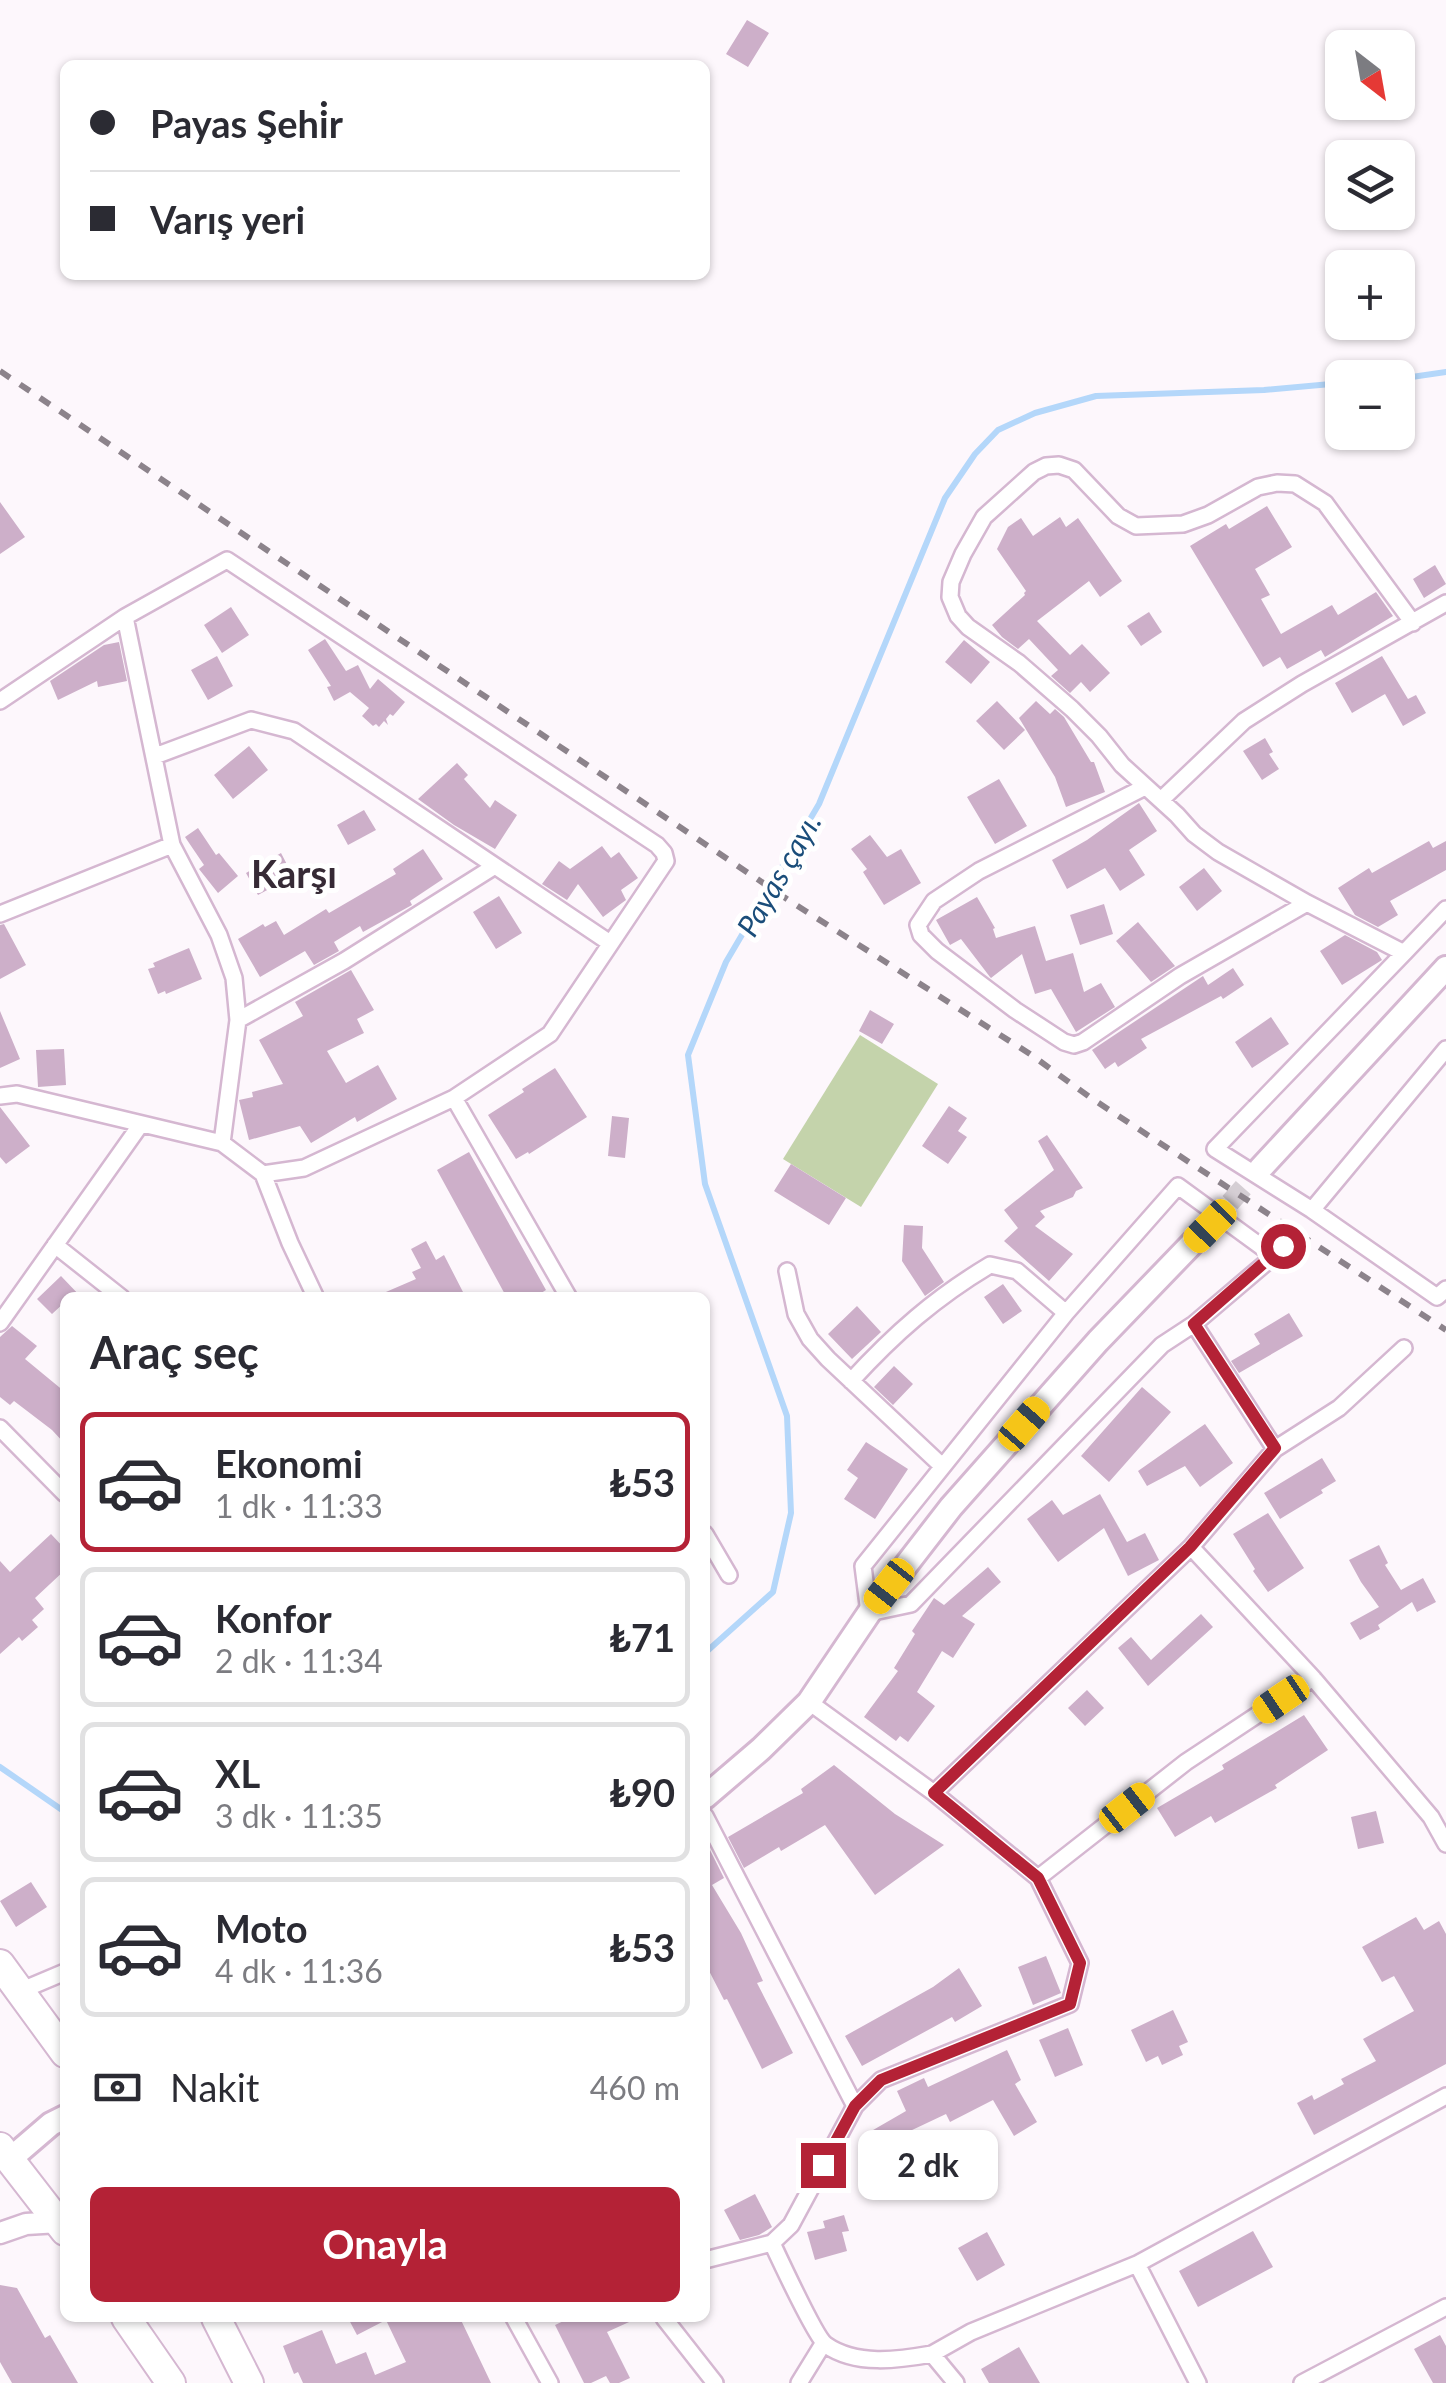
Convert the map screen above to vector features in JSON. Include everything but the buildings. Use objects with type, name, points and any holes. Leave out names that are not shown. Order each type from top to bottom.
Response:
[{"type":"highway","points":[[0,1964],[60,2047]]},
{"type":"highway","points":[[3,2159],[60,2222]]},
{"type":"highway","points":[[129,2322],[171,2383]]},
{"type":"highway","points":[[220,2322],[249,2383]]},
{"type":"main road","points":[[1260,1169],[1446,968]]},
{"type":"main road","points":[[710,1792],[809,1702],[869,1613],[951,1507],[1098,1341],[1210,1226]]},
{"type":"main road","points":[[3,2159],[60,2119]]},
{"type":"street","points":[[1404,953],[1307,903],[1194,834],[1122,765],[1072,709],[958,616],[950,597],[951,582],[984,518],[1034,472],[1046,466],[1074,470],[1118,516],[1136,526],[1183,524],[1258,488],[1294,484],[1324,504],[1413,622]]},
{"type":"street","points":[[0,701],[125,617],[227,560],[658,845],[664,853],[662,869],[550,1034],[454,1098],[304,1168],[262,1174]]},
{"type":"street","points":[[1161,800],[1244,721],[1446,602]]},
{"type":"street","points":[[125,617],[172,845],[219,935],[234,978],[238,1020],[222,1144]]},
{"type":"street","points":[[155,756],[252,720],[294,731],[610,944]]},
{"type":"street","points":[[1145,787],[978,872],[934,901],[918,925],[921,935],[1015,1010],[1074,1045],[1180,976],[1307,903]]},
{"type":"street","points":[[0,914],[172,845]]},
{"type":"street","points":[[238,1020],[344,961],[495,866]]},
{"type":"street","points":[[1446,909],[1216,1149],[1436,1297],[1446,1289]]},
{"type":"street","points":[[1312,1210],[1446,1049]]},
{"type":"street","points":[[0,1096],[17,1094],[222,1144],[262,1174],[313,1292]]},
{"type":"street","points":[[454,1098],[566,1292]]},
{"type":"street","points":[[0,1322],[142,1124]]},
{"type":"street","points":[[1178,1186],[1278,1251],[1194,1324],[1162,1345],[911,1604],[869,1613],[863,1566],[1066,1313],[1178,1186]]},
{"type":"street","points":[[56,1245],[115,1292]]},
{"type":"street","points":[[852,1381],[919,1313],[990,1265],[1017,1271],[1066,1313]]},
{"type":"street","points":[[786,1271],[796,1314],[810,1339],[942,1466]]},
{"type":"street","points":[[1194,1324],[1275,1448]]},
{"type":"street","points":[[934,1793],[1190,1547],[1275,1448],[1339,1408],[1404,1348]]},
{"type":"street","points":[[0,1428],[60,1489]]},
{"type":"street","points":[[710,1543],[729,1575]]},
{"type":"street","points":[[1190,1547],[1313,1678],[1431,1817],[1446,1844]]},
{"type":"street","points":[[1038,1878],[1186,1762],[1313,1678]]},
{"type":"street","points":[[710,2254],[772,2243],[791,2224],[855,2106],[881,2080],[1070,2004],[1080,1963],[1038,1878],[934,1793],[809,1702]]},
{"type":"street","points":[[710,1826],[855,2106]]},
{"type":"street","points":[[20,1992],[60,1974]]},
{"type":"street","points":[[772,2243],[823,2344],[849,2356],[892,2362],[932,2354],[971,2332],[1137,2264],[1446,2096]]},
{"type":"street","points":[[0,2233],[26,2224],[60,2225]]},
{"type":"street","points":[[1137,2264],[1198,2383]]},
{"type":"street","points":[[1312,2380],[1446,2307]]},
{"type":"street","points":[[516,2322],[550,2383]]},
{"type":"street","points":[[667,2322],[714,2383]]},
{"type":"street","points":[[799,2383],[823,2344]]},
{"type":"street","points":[[932,2354],[956,2383]]},
{"type":"green space","points":[[860,1035],[938,1084],[861,1207],[783,1159]]},
{"type":"waterway","name":"Payas çayı.","points":[[1415,377],[1446,372]]},
{"type":"waterway","name":"Payas çayı.","points":[[710,1649],[773,1592],[791,1513],[787,1416],[705,1184],[688,1055],[726,962],[819,804],[945,498],[975,454],[998,430],[1035,413],[1096,396],[1325,385]]},
{"type":"waterway","name":"Payas çayı.","points":[[0,1767],[60,1809]]},
{"type":"tunnel","points":[[1210,1225],[1260,1169]]},
{"type":"railway","points":[[0,371],[793,903],[1030,1054],[1446,1330]]},
{"type":"district","name":"Karşı","points":[[294,873]]},
{"type":"route","points":[[823,2165],[855,2106],[881,2080],[1070,2004],[1080,1963],[1038,1878],[934,1793],[1190,1547],[1275,1448],[1194,1324],[1283,1246]]}]
